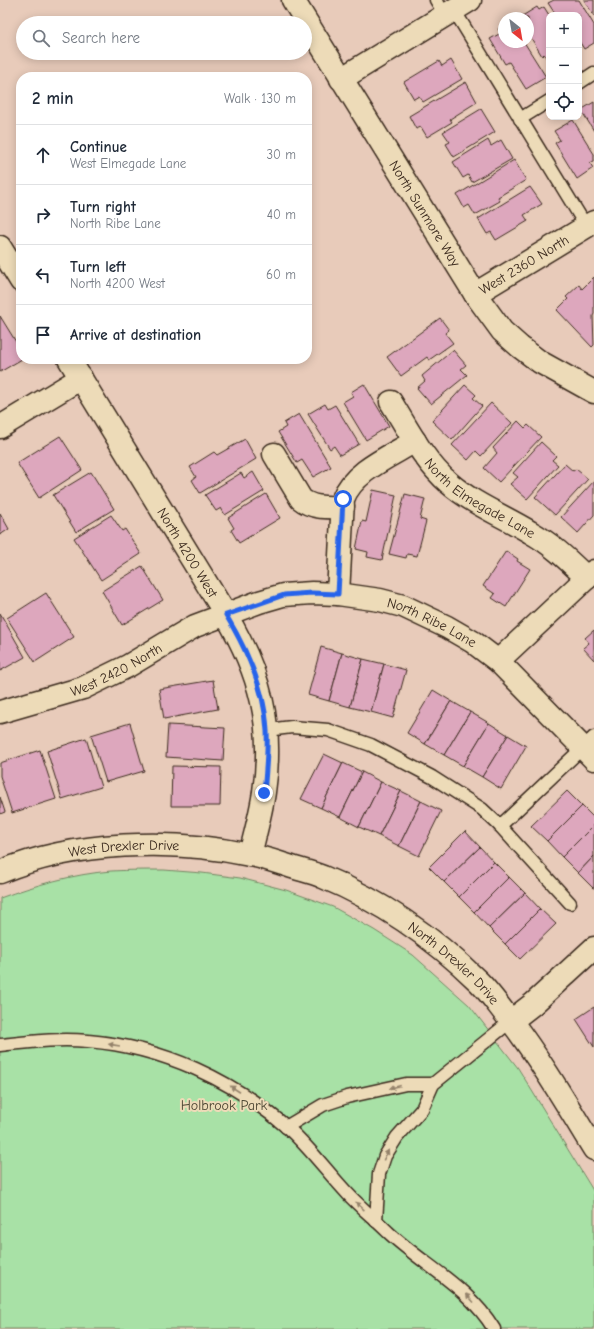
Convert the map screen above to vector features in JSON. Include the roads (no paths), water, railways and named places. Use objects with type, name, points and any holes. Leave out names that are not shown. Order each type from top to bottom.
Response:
[{"type":"street","name":"North Sunmore Way","points":[[293,0],[303,16]]},
{"type":"street","points":[[341,79],[451,6]]},
{"type":"street","name":"North Sunmore Way","points":[[312,31],[475,294],[502,331],[540,362],[594,392]]},
{"type":"street","name":"West 2360 North","points":[[475,294],[590,224]]},
{"type":"street","points":[[0,247],[16,273]]},
{"type":"street","name":"North 4200 West","points":[[72,364],[244,645],[252,667],[262,697],[267,730],[264,793],[250,855]]},
{"type":"street","points":[[0,427],[81,378]]},
{"type":"street","name":"North Elmegade Lane","points":[[391,402],[426,460],[450,484],[472,500],[532,532],[590,575]]},
{"type":"street","points":[[338,594],[343,507],[346,490],[352,482],[415,441]]},
{"type":"street","points":[[274,454],[301,499],[307,503],[325,507],[343,507]]},
{"type":"street","points":[[498,661],[590,575]]},
{"type":"street","name":"North Ribe Lane","points":[[226,615],[284,595],[312,593],[338,594],[380,600],[403,606],[447,627],[498,661],[590,748]]},
{"type":"street","name":"West 2420 North","points":[[0,712],[83,688],[128,666],[195,626],[226,615]]},
{"type":"street","name":"West Drexler Drive","points":[[0,872],[48,857],[82,850],[142,844],[197,847],[250,855]]},
{"type":"street","name":"North Drexler Drive","points":[[250,855],[322,876],[369,898],[406,922],[444,950],[480,983],[511,1021],[540,1060],[594,1149]]},
{"type":"street","points":[[511,1021],[533,1004],[594,948]]},
{"type":"lane","points":[[451,6],[520,119],[590,224]]},
{"type":"lane","points":[[582,81],[594,73]]},
{"type":"lane","points":[[520,119],[546,103]]},
{"type":"lane","points":[[267,730],[292,727],[328,730],[371,745],[432,777],[482,809],[500,826],[570,903]]},
{"type":"lane","points":[[500,826],[590,748]]},
{"type":"lane","points":[[376,1221],[379,1174],[385,1156],[397,1137],[422,1109],[433,1084],[511,1021]]},
{"type":"lane","points":[[0,1045],[38,1041],[88,1041],[136,1049],[179,1061],[223,1081],[260,1105],[286,1127],[309,1149],[349,1195],[392,1236],[463,1290],[487,1318],[494,1329]]},
{"type":"lane","points":[[286,1127],[323,1105],[347,1097],[406,1084],[433,1084]]},
{"type":"park label","name":"Holbrook Park","points":[[224,1105]]}]
